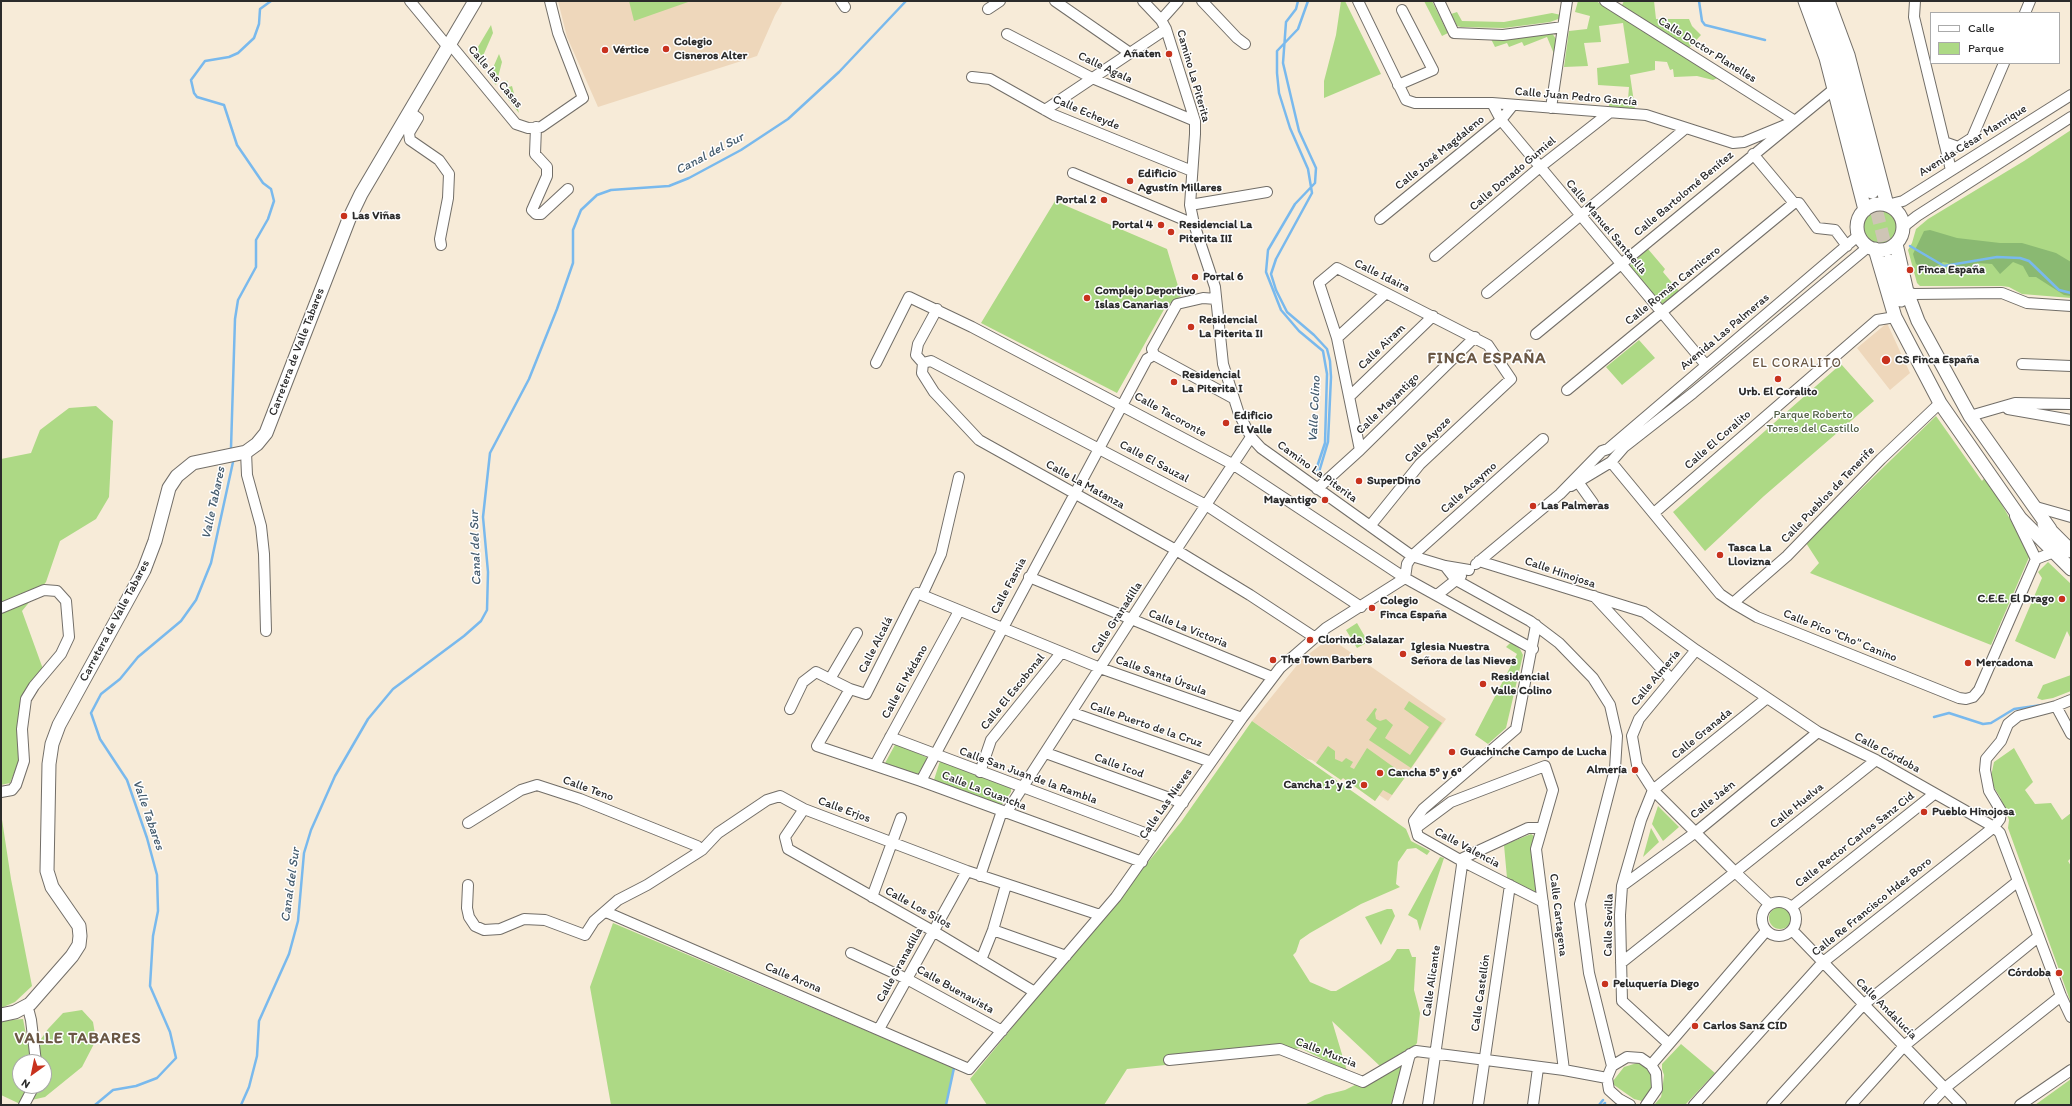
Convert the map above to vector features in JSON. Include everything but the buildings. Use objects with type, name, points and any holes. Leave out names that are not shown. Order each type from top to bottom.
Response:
[{"type":"main road","name":"Carretera de Valle Tabares","points":[[25,1007],[42,993],[72,956],[78,945],[80,936],[79,926],[52,887],[48,871],[49,764],[52,744],[57,731],[135,590],[155,541],[170,488],[176,476],[193,463],[246,452],[257,444],[266,432],[361,194],[475,1]]},
{"type":"main road","points":[[1805,1],[1826,58],[1865,210]]},
{"type":"main road","points":[[1816,1],[1834,48],[1872,192]]},
{"type":"main road","points":[[1830,2],[1848,55],[1887,205]]},
{"type":"main road","points":[[1872,248],[1882,250],[1896,244],[1901,236],[1903,227],[1900,215],[1887,205],[1880,204],[1865,210],[1858,219],[1857,230],[1859,235],[1872,248],[1895,318],[1940,403],[2010,505],[2020,518],[2071,569]]},
{"type":"main road","points":[[1896,244],[1907,292],[1918,321],[1970,416],[2050,530]]},
{"type":"main road","points":[[1889,261],[1903,305],[1914,329],[1962,416],[2002,477],[2018,507],[2038,535]]},
{"type":"main road","points":[[2002,477],[2050,530],[2070,546]]},
{"type":"main road","points":[[1,1015],[25,1007]]},
{"type":"street","name":"Calle las Casas","points":[[410,1],[516,124],[528,128],[536,127]]},
{"type":"street","points":[[550,1],[558,33],[584,98],[541,127],[536,127],[535,154],[547,167],[547,176],[532,210],[536,214],[542,214],[568,189]]},
{"type":"street","points":[[988,9],[1000,1]]},
{"type":"street","points":[[1055,1],[1130,53]]},
{"type":"street","name":"Camino La Piterita","points":[[1143,1],[1164,24],[1195,121],[1190,205],[1194,224],[1215,287],[1223,364],[1239,414],[1252,437],[1261,448],[1412,556],[1468,571]]},
{"type":"street","points":[[1045,110],[1130,53],[1164,24],[1178,1]]},
{"type":"street","points":[[1202,1],[1237,38],[1245,44]]},
{"type":"street","name":"Calle Juan Pedro García","points":[[1358,1],[1406,100],[1415,102],[1492,103],[1646,115],[1733,143],[1744,142],[1795,121],[1834,89]]},
{"type":"street","points":[[1439,1],[1454,33],[1503,35],[1563,27]]},
{"type":"street","points":[[1551,108],[1568,1]]},
{"type":"street","name":"Calle Doctor Planelles","points":[[1605,1],[1795,121]]},
{"type":"street","points":[[1915,1],[1914,17],[1951,170]]},
{"type":"street","points":[[2025,12],[2030,1]]},
{"type":"street","points":[[1398,85],[1433,70],[1402,10]]},
{"type":"street","name":"Calle Agala","points":[[1007,34],[1092,78],[1195,121]]},
{"type":"street","points":[[1944,142],[1958,147],[1972,138],[2004,64]]},
{"type":"street","name":"Calle Echeyde","points":[[972,77],[990,79],[1054,115],[1192,171]]},
{"type":"street","name":"Avenida César Manrique","points":[[1887,205],[1902,201],[2071,95]]},
{"type":"street","name":"Calle Manuel Santaella","points":[[1492,103],[1501,120],[1705,364]]},
{"type":"street","name":"Calle José Magdaleno","points":[[1380,219],[1501,120],[1513,105]]},
{"type":"street","points":[[1903,227],[1917,216],[2068,120],[2054,106]]},
{"type":"street","points":[[410,112],[418,118],[410,133],[410,140],[439,160],[449,174],[448,198],[440,239],[441,245]]},
{"type":"street","name":"Calle Donado Gumiel","points":[[1435,256],[1540,167],[1609,113]]},
{"type":"street","name":"Calle Bartolomé Benítez","points":[[1536,334],[1795,121]]},
{"type":"street","points":[[1487,293],[1686,128]]},
{"type":"street","points":[[1972,138],[1980,152]]},
{"type":"street","points":[[1753,154],[1794,203],[1799,203],[1817,228],[1834,230],[1847,246]]},
{"type":"street","points":[[1073,174],[1194,224]]},
{"type":"street","points":[[1190,205],[1266,192]]},
{"type":"street","name":"Calle Román Carnicero","points":[[1567,390],[1794,203]]},
{"type":"street","name":"Avenida Las Palmeras","points":[[1563,491],[1574,478],[1608,457],[1705,364],[1859,235]]},
{"type":"street","name":"Avenida Las Palmeras","points":[[1437,595],[1468,571],[1563,491],[1578,482],[1608,457],[1693,393],[1842,267],[1872,248]]},
{"type":"street","name":"Calle Idaira","points":[[1360,450],[1337,338],[1319,283],[1336,268],[1475,337],[1488,345],[1511,379]]},
{"type":"street","points":[[1907,292],[1914,294],[2002,293],[2028,303],[2071,306]]},
{"type":"street","points":[[1337,338],[1386,293]]},
{"type":"street","name":"Calle Tacoronte","points":[[876,364],[909,296],[1122,404],[1234,465],[1405,578],[1533,649]]},
{"type":"street","points":[[1216,299],[1195,299],[1177,304],[1152,349],[1154,356],[1233,398]]},
{"type":"street","name":"Calle La Matanza","points":[[937,309],[918,344],[916,355],[923,363],[922,373],[934,392],[979,440],[1176,550],[1250,595],[1314,638]]},
{"type":"street","name":"Calle Airam","points":[[1349,397],[1433,316]]},
{"type":"street","name":"Calle El Coralito","points":[[1654,513],[1877,320],[1895,318]]},
{"type":"street","name":"Calle Mayantigo","points":[[1317,489],[1360,450],[1475,337]]},
{"type":"street","name":"Calle Fasnia","points":[[921,781],[1122,404],[1147,359],[1154,356]]},
{"type":"street","name":"Calle El Sauzal","points":[[923,363],[931,361],[1099,447],[1206,505],[1361,607]]},
{"type":"street","points":[[2022,364],[2071,366]]},
{"type":"street","name":"Calle Ayoze","points":[[1370,526],[1420,464],[1511,379]]},
{"type":"street","name":"Calle Pueblos de Tenerife","points":[[1733,603],[1787,556],[1881,459],[1940,403]]},
{"type":"street","points":[[1970,416],[2015,403],[2071,404]]},
{"type":"street","points":[[1996,408],[2071,420]]},
{"type":"street","name":"Calle Granadilla","points":[[980,876],[1004,812],[1024,788],[1176,550],[1252,437]]},
{"type":"street","name":"Calle Acaymo","points":[[1412,556],[1543,439]]},
{"type":"street","points":[[246,452],[247,475],[262,533],[266,632]]},
{"type":"street","name":"Calle Pico \"Cho\" Canino","points":[[1608,457],[1720,594],[1733,603],[1757,616],[1966,699],[1973,697],[1979,690],[2036,559]]},
{"type":"street","name":"Calle Alcalá","points":[[790,709],[803,682],[816,672],[850,689],[866,694],[941,554],[959,477]]},
{"type":"street","points":[[1578,482],[1594,503]]},
{"type":"street","points":[[2010,505],[2036,559],[2054,552]]},
{"type":"street","points":[[2036,508],[2068,517],[2071,525]]},
{"type":"street","points":[[1405,578],[1407,564],[1412,556]]},
{"type":"street","name":"Calle Hinojosa","points":[[1480,561],[1594,596],[1671,679]]},
{"type":"street","points":[[1445,566],[1456,580],[1536,625],[1554,639],[1593,678],[1610,705],[1617,736],[1615,769],[1580,904],[1589,972],[1612,1066],[1607,1078],[1609,1090],[1619,1099],[1630,1105]]},
{"type":"street","points":[[1468,571],[1465,579],[1477,588],[1479,592]]},
{"type":"street","name":"Calle La Victoria","points":[[1029,577],[1272,677]]},
{"type":"street","name":"Calle Las Nieves","points":[[969,1069],[1002,1031],[1033,991],[1066,956],[1142,862],[1272,677],[1326,628],[1405,578]]},
{"type":"street","points":[[1,608],[44,590],[54,589],[60,593],[66,602],[69,629],[69,637],[65,648],[34,686],[26,699],[22,729],[24,761],[16,785],[12,790],[1,792]]},
{"type":"street","name":"Calle Santa Úrsula","points":[[920,594],[1001,629],[1100,668],[1242,718]]},
{"type":"street","name":"Calle Córdoba","points":[[1594,596],[1644,612],[1696,650],[1818,732],[1876,760],[1994,827]]},
{"type":"street","name":"Calle El Médano","points":[[875,765],[959,611]]},
{"type":"street","points":[[1416,828],[1414,821],[1423,809],[1516,729],[1533,649],[1536,625]]},
{"type":"street","points":[[830,679],[856,633]]},
{"type":"street","points":[[1533,649],[1538,641],[1544,638],[1554,639]]},
{"type":"street","name":"Calle Almería","points":[[1653,790],[1637,765],[1632,736],[1639,719],[1696,650]]},
{"type":"street","name":"Calle El Escobonal","points":[[980,772],[991,740],[1062,653]]},
{"type":"street","name":"Calle La Guancha","points":[[850,689],[817,746],[921,781],[1142,862]]},
{"type":"street","name":"Calle Granada","points":[[1653,790],[1767,698]]},
{"type":"street","points":[[2071,700],[2056,706],[2018,716],[2008,724],[2001,742],[1986,759],[1984,770],[1988,791],[2001,811],[2000,820],[1994,827],[2000,833],[2038,937],[2061,996],[2071,1017]]},
{"type":"street","points":[[2056,706],[2071,734]]},
{"type":"street","name":"Calle Puerto de la Cruz","points":[[1073,713],[1211,762]]},
{"type":"street","name":"Calle Jaén","points":[[1622,886],[1696,832],[1818,732]]},
{"type":"street","name":"Calle San Juan de la Rambla","points":[[890,737],[934,755],[1158,838]]},
{"type":"street","name":"Calle Icod","points":[[1046,753],[1183,803]]},
{"type":"street","name":"Calle Huelva","points":[[1735,872],[1876,760]]},
{"type":"street","name":"Calle Cartagena","points":[[1416,828],[1450,802],[1545,766],[1553,790],[1536,849],[1564,1070]]},
{"type":"street","name":"Calle Teno","points":[[468,822],[520,790],[537,785],[580,799],[697,846],[702,850]]},
{"type":"street","points":[[1653,790],[1769,904]]},
{"type":"street","name":"Calle Sevilla","points":[[1653,790],[1641,820],[1622,886],[1620,915],[1622,1001],[1669,1044]]},
{"type":"street","name":"Calle Rector Carlos Sanz Cid","points":[[1793,906],[1934,794]]},
{"type":"street","name":"Calle Erjos","points":[[468,885],[467,908],[469,917],[475,926],[484,930],[500,930],[524,918],[545,920],[585,934],[594,921],[618,900],[647,885],[702,850],[718,833],[767,800],[780,796],[804,809],[980,876],[1100,915]]},
{"type":"street","name":"Calle Los Silos","points":[[804,809],[785,836],[788,850],[933,931],[1033,991]]},
{"type":"street","points":[[872,897],[901,818]]},
{"type":"street","name":"Calle Re Francisco Hdez Boro","points":[[1694,1105],[1822,963],[1994,827]]},
{"type":"street","name":"Calle Valencia","points":[[1416,828],[1418,836],[1462,862],[1543,902]]},
{"type":"street","points":[[1462,862],[1464,858],[1528,828],[1542,828]]},
{"type":"street","name":"Calle Alicante","points":[[1428,1105],[1462,862]]},
{"type":"street","name":"Calle Granadilla","points":[[879,1029],[967,871]]},
{"type":"street","points":[[1621,963],[1735,872]]},
{"type":"street","points":[[1772,1105],[1863,1005],[2017,882]]},
{"type":"street","points":[[981,960],[993,930],[1006,885]]},
{"type":"street","name":"Calle Castellón","points":[[1478,1105],[1510,885]]},
{"type":"street","points":[[1778,900],[1793,906],[1798,921],[1793,931],[1779,937],[1766,930],[1762,915],[1769,904],[1778,900]]},
{"type":"street","name":"Calle Arona","points":[[606,912],[969,1069]]},
{"type":"street","points":[[993,930],[1066,956]]},
{"type":"street","points":[[1651,1065],[1766,930]]},
{"type":"street","name":"Calle Andalucía","points":[[1793,931],[1822,963],[1961,1105]]},
{"type":"street","points":[[1851,1105],[1904,1046],[2038,937]]},
{"type":"street","name":"Calle Buenavista","points":[[851,953],[907,979],[1002,1031]]},
{"type":"street","points":[[1929,1105],[1944,1088],[2061,996]]},
{"type":"street","points":[[25,1007],[29,1012],[31,1020],[35,1054]]},
{"type":"street","name":"Calle Murcia","points":[[1169,1060],[1280,1049],[1363,1082],[1416,1051],[1538,1068],[1564,1070],[1607,1078]]},
{"type":"street","points":[[1397,1105],[1410,1054]]},
{"type":"street","points":[[1612,1066],[1627,1057],[1641,1058],[1651,1065],[1656,1073],[1657,1089],[1646,1105]]},
{"type":"street","points":[[1533,1105],[1538,1068]]},
{"type":"street","points":[[2020,1105],[2071,1070]]},
{"type":"street","points":[[24,1105],[30,1094]]},
{"type":"shaded area","name":"Colegio Cisneros Alter","points":[[558,1],[781,1],[782,3],[775,15],[757,56],[598,107],[567,37]]},
{"type":"shaded area","name":"CS Finca España","points":[[1887,323],[1910,373],[1890,390],[1857,348]]},
{"type":"shaded area","points":[[1330,638],[1446,719],[1388,801],[1379,795],[1375,801],[1343,778],[1341,780],[1312,760],[1307,759],[1252,721],[1302,659]]},
{"type":"green space","points":[[629,1],[691,1],[634,21]]},
{"type":"green space","points":[[1341,1],[1345,1],[1381,74],[1324,98],[1324,81],[1336,35]]},
{"type":"green space","points":[[1424,1],[1432,1],[1448,33],[1442,36]]},
{"type":"green space","points":[[1578,1],[1596,1],[1720,77],[1713,80],[1697,76],[1674,77],[1673,69],[1670,70],[1667,62],[1655,61],[1655,70],[1630,75],[1635,109],[1609,108],[1609,100],[1628,100],[1629,87],[1598,85],[1597,68],[1629,63],[1623,23],[1599,26],[1601,42],[1584,43],[1588,66],[1564,67],[1569,31],[1587,29],[1590,16],[1575,12]]},
{"type":"green space","points":[[1624,1],[1654,1],[1656,19],[1689,19],[1692,26],[1701,35],[1688,49],[1622,5]]},
{"type":"green space","points":[[1457,12],[1462,21],[1504,22],[1552,13],[1561,15],[1561,18],[1550,22],[1504,28],[1461,27],[1457,26],[1451,14]]},
{"type":"green space","points":[[491,25],[493,33],[479,65],[472,57]]},
{"type":"green space","points":[[1552,33],[1556,39],[1554,54],[1547,37],[1524,46],[1522,42],[1509,47],[1507,43],[1495,47],[1491,39]]},
{"type":"green space","points":[[499,54],[502,62],[496,85],[489,77]]},
{"type":"green space","points":[[507,80],[509,87],[512,86],[519,113],[503,93]]},
{"type":"green space","points":[[2071,130],[2071,298],[2022,294],[2009,287],[2002,286],[1920,286],[1917,283],[1908,250],[1912,243],[1916,229],[1928,219],[2024,161]]},
{"type":"green space","name":"Complejo Deportivo Islas Canarias","points":[[1055,201],[1167,249],[1181,296],[1166,306],[1117,393],[981,323]]},
{"type":"green space","points":[[1884,209],[1893,214],[1897,220],[1897,234],[1893,240],[1884,245],[1876,245],[1867,240],[1863,234],[1862,223],[1867,214],[1873,210]]},
{"type":"green space","points":[[1930,230],[1957,238],[2000,243],[2022,243],[2056,253],[2071,262],[2071,296],[2064,295],[2036,277],[2029,277],[2023,266],[2013,262],[2000,274],[1992,264],[1977,263],[1962,272],[1953,271],[1948,263],[1943,262],[1929,271],[1916,264],[1913,254],[1924,231]]},
{"type":"green space","points":[[1648,249],[1665,269],[1663,272],[1679,291],[1661,305],[1629,266]]},
{"type":"green space","points":[[1639,340],[1655,358],[1622,385],[1606,367]]},
{"type":"green space","name":"Parque Roberto Torres del Castillo","points":[[1841,364],[1874,401],[1764,496],[1705,551],[1673,512]]},
{"type":"green space","points":[[96,406],[113,421],[109,497],[96,519],[60,541],[46,582],[22,611],[43,669],[24,694],[20,759],[10,783],[1,785],[1,459],[31,453],[40,430],[69,408]]},
{"type":"green space","points":[[1936,416],[1982,481],[1986,476],[2030,555],[1991,645],[1810,573],[1819,563],[1806,543]]},
{"type":"green space","points":[[2048,562],[2071,584],[2071,639],[2067,631],[2055,659],[2015,641],[2042,578],[2038,572]]},
{"type":"green space","points":[[1357,623],[1368,642],[1357,648],[1346,630]]},
{"type":"green space","points":[[1511,642],[1520,649],[1523,655],[1506,728],[1488,744],[1475,735],[1517,654],[1506,647]]},
{"type":"green space","points":[[2071,675],[2071,691],[2053,698],[2042,700],[2037,698],[2043,685]]},
{"type":"green space","points":[[1409,701],[1442,723],[1411,768],[1369,740],[1377,728],[1366,720],[1375,708],[1377,709],[1375,713],[1376,719],[1380,721],[1386,719],[1393,725],[1385,738],[1410,755],[1429,727],[1404,709]]},
{"type":"green space","points":[[1252,721],[1406,829],[1411,841],[1430,851],[1427,855],[1416,848],[1407,849],[1398,862],[1396,884],[1400,887],[1361,904],[1310,933],[1300,940],[1296,952],[1293,955],[1310,982],[1331,991],[1336,991],[1390,960],[1397,949],[1409,949],[1412,957],[1416,957],[1414,990],[1420,1013],[1417,1043],[1413,1048],[1381,1067],[1332,1021],[1347,1071],[1300,1048],[1261,1055],[1127,1069],[1104,1105],[987,1105],[970,1079],[1181,822]]},
{"type":"green space","points":[[896,743],[928,758],[918,774],[884,765]]},
{"type":"green space","points":[[1328,746],[1335,751],[1335,759],[1342,762],[1346,758],[1353,762],[1350,767],[1354,769],[1367,748],[1406,776],[1392,795],[1383,790],[1375,801],[1343,778],[1341,780],[1316,763]]},
{"type":"green space","points":[[2014,748],[2033,782],[2025,790],[2035,804],[2051,803],[2062,820],[2071,813],[2071,858],[2068,861],[2071,866],[2071,1003],[2008,828],[2009,820],[2000,797],[1990,781],[1994,762]]},
{"type":"green space","points":[[940,761],[1011,788],[1011,792],[1000,807],[933,783]]},
{"type":"green space","points":[[1658,806],[1679,827],[1663,841],[1652,824]]},
{"type":"green space","points":[[1,813],[11,879],[32,986],[15,1002],[1,1008]]},
{"type":"green space","points":[[1651,828],[1659,842],[1643,857]]},
{"type":"green space","points":[[1531,834],[1534,836],[1531,853],[1536,893],[1507,878],[1504,845]]},
{"type":"green space","points":[[1440,857],[1444,858],[1420,931],[1417,920],[1408,915]]},
{"type":"green space","points":[[1780,907],[1788,910],[1791,918],[1788,926],[1780,929],[1772,926],[1769,918],[1772,910]]},
{"type":"green space","points":[[1387,909],[1392,909],[1395,916],[1381,945],[1365,917]]},
{"type":"green space","points":[[613,923],[954,1068],[946,1105],[611,1105],[590,987]]},
{"type":"green space","points":[[82,1010],[93,1022],[96,1040],[82,1067],[52,1091],[52,1054],[12,1054],[12,1094],[49,1094],[45,1097],[18,1103],[1,1095],[1,1021],[23,1019],[27,1040],[39,1042],[48,1029],[63,1013]]},
{"type":"green space","points":[[1681,1044],[1715,1073],[1685,1105],[1654,1105],[1661,1097],[1662,1092],[1664,1075],[1662,1064]]},
{"type":"green space","points":[[1403,1061],[1391,1105],[1304,1105],[1325,1095],[1345,1090]]},
{"type":"green space","points":[[1637,1063],[1644,1065],[1652,1074],[1653,1085],[1651,1092],[1642,1101],[1634,1099],[1614,1085],[1613,1081],[1624,1067]]},
{"type":"green space","points":[[2071,1079],[2071,1105],[2035,1105]]},
{"type":"waterway","name":"Valle Tabares","points":[[231,448],[235,319],[238,300],[256,267],[256,240],[268,219],[274,201],[271,189],[263,183],[237,145],[224,105],[197,97],[194,93],[191,80],[205,61],[229,57],[238,53],[254,38],[259,24],[260,9],[271,1]]},
{"type":"waterway","name":"Canal del Sur","points":[[241,1105],[249,1087],[257,1056],[259,1021],[289,954],[298,921],[304,853],[311,830],[335,776],[368,719],[393,689],[464,636],[481,621],[487,610],[488,572],[483,517],[490,453],[529,379],[557,309],[573,263],[573,230],[581,210],[597,195],[611,190],[669,186],[689,178],[741,150],[788,119],[839,72],[906,1]]},
{"type":"waterway","name":"Valle Colino","points":[[1298,1],[1296,9],[1286,22],[1283,63],[1299,131],[1316,168],[1315,183],[1295,204],[1268,250],[1266,272],[1281,310],[1299,331],[1323,351],[1327,374],[1325,443],[1316,470]]},
{"type":"waterway","points":[[1308,1],[1298,29],[1277,51],[1277,73],[1279,93],[1290,128],[1308,169],[1312,193],[1276,259],[1271,274],[1276,290],[1287,312],[1314,335],[1327,349],[1330,361],[1331,377],[1328,442],[1319,472]]},
{"type":"waterway","points":[[1699,1],[1702,21],[1705,25],[1765,40]]},
{"type":"waterway","points":[[1910,246],[1944,266],[1997,257],[2020,258],[2029,261],[2059,290],[2071,293]]},
{"type":"waterway","name":"Valle Tabares","points":[[95,1105],[113,1090],[136,1086],[157,1078],[176,1058],[170,1032],[150,986],[153,936],[158,911],[157,875],[147,838],[127,780],[100,739],[91,713],[101,694],[120,679],[138,657],[181,621],[196,600],[211,563],[233,462]]},
{"type":"waterway","points":[[1934,717],[1949,713],[1983,724],[1991,723],[2014,709],[2042,705]]},
{"type":"waterway","points":[[946,1105],[954,1068]]},
{"type":"waterway","name":"Valle Colino","points":[[1599,1105],[1603,1100]]},
{"type":"tunnel","points":[[1872,192],[1889,261]]},
{"type":"place","name":"Colegio Cisneros Alter","points":[[666,49]]},
{"type":"place","name":"Vértice","points":[[605,50]]},
{"type":"place","name":"Añaten","points":[[1169,54]]},
{"type":"place","name":"Edificio Agustín Millares","points":[[1130,181]]},
{"type":"place","name":"Portal 2","points":[[1104,200]]},
{"type":"place","name":"Las Viñas","points":[[344,216]]},
{"type":"place","name":"Portal 4","points":[[1161,225]]},
{"type":"place","name":"Residencial La Piterita III","points":[[1171,232]]},
{"type":"place","name":"Finca España","points":[[1910,270]]},
{"type":"place","name":"Portal 6","points":[[1195,277]]},
{"type":"place","name":"Complejo Deportivo Islas Canarias","points":[[1087,298]]},
{"type":"place","name":"Residencial La Piterita II","points":[[1191,327]]},
{"type":"place","name":"CS Finca España","points":[[1886,360]]},
{"type":"place","name":"Urb. El Coralito","points":[[1778,379]]},
{"type":"place","name":"Residencial La Piterita I","points":[[1174,382]]},
{"type":"place","name":"Edificio El Valle","points":[[1226,423]]},
{"type":"place","name":"SuperDino","points":[[1359,481]]},
{"type":"place","name":"Mayantigo","points":[[1325,500]]},
{"type":"place","name":"Las Palmeras","points":[[1533,506]]},
{"type":"place","name":"Tasca La Llovizna","points":[[1720,555]]},
{"type":"place","name":"C.E.E. El Drago","points":[[2062,599]]},
{"type":"place","name":"Colegio Finca España","points":[[1372,608]]},
{"type":"place","name":"Clorinda Salazar","points":[[1310,640]]},
{"type":"place","name":"Iglesia Nuestra Señora de las Nieves","points":[[1403,654]]},
{"type":"place","name":"The Town Barbers","points":[[1273,660]]},
{"type":"place","name":"Mercadona","points":[[1968,663]]},
{"type":"place","name":"Residencial Valle Colino","points":[[1483,684]]},
{"type":"place","name":"Guachinche Campo de Lucha","points":[[1452,752]]},
{"type":"place","name":"Almería","points":[[1635,770]]},
{"type":"place","name":"Cancha 5º y 6º","points":[[1380,773]]},
{"type":"place","name":"Cancha 1º y 2º","points":[[1364,785]]},
{"type":"place","name":"Pueblo Hinojosa","points":[[1924,812]]},
{"type":"place","name":"Córdoba","points":[[2059,973]]},
{"type":"place","name":"Peluquería Diego","points":[[1605,984]]},
{"type":"place","name":"Carlos Sanz CID","points":[[1695,1026]]},
{"type":"district","name":"FINCA ESPAÑA","points":[[1487,359]]},
{"type":"district","name":"EL CORALITO","points":[[1797,364]]},
{"type":"district","name":"VALLE TABARES","points":[[78,1039]]}]
